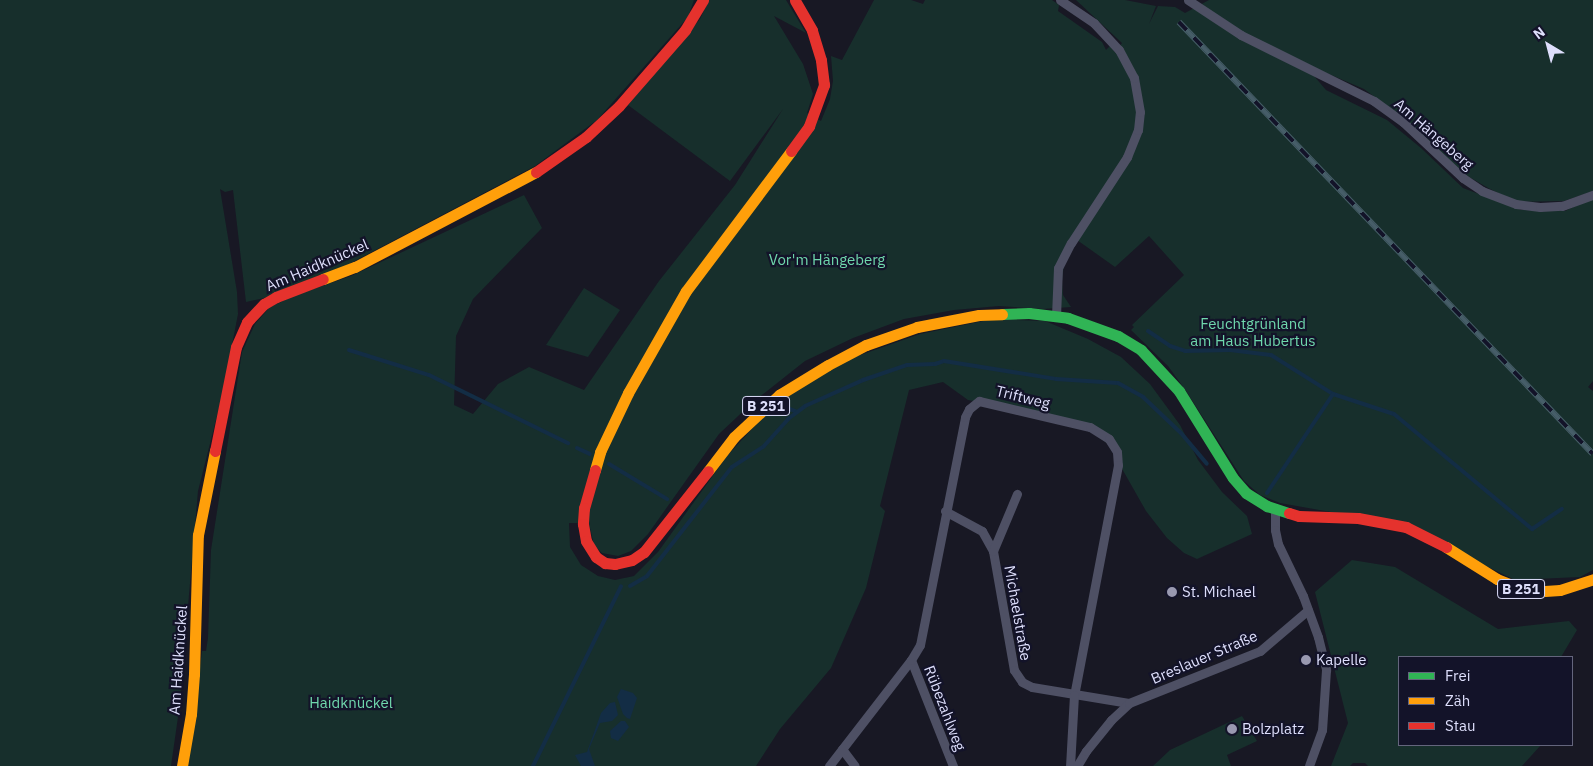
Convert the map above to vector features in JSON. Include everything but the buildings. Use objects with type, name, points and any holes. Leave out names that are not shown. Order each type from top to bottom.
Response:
[{"type":"main road","name":"Am Haidknückel","points":[[182,766],[191,714],[194,674],[198,535],[236,347],[241,331],[247,322],[264,304],[276,297],[355,268],[544,168],[586,137],[619,106],[685,30],[703,0]]},
{"type":"main road","name":"B 251","points":[[794,0],[812,30],[822,60],[824,85],[818,106],[809,126],[778,170],[686,291],[628,393],[600,452],[587,492],[583,524],[586,541],[592,553],[606,563],[615,564],[632,560],[644,552],[716,458],[758,412],[790,387],[848,354],[886,336],[943,321],[999,313],[1029,313],[1056,316],[1099,328],[1129,342],[1145,353],[1179,390],[1242,489],[1256,501],[1276,510],[1299,516],[1376,520],[1406,527],[1438,542],[1496,579],[1530,592],[1560,590],[1593,579]]},
{"type":"street","points":[[1056,316],[1058,268],[1071,243],[1127,158],[1138,130],[1140,112],[1134,78],[1119,50],[1094,23],[1060,0]]},
{"type":"street","name":"Am Hängeberg","points":[[1188,0],[1241,35],[1374,101],[1403,122],[1463,178],[1482,190],[1509,202],[1540,208],[1562,206],[1593,196]]},
{"type":"street","name":"Triftweg","points":[[829,766],[911,660],[922,637],[965,417],[969,409],[979,401],[1090,427],[1112,442],[1117,452],[1118,465],[1074,695]]},
{"type":"street","name":"Michaelstraße","points":[[992,551],[1017,494]]},
{"type":"street","points":[[1276,510],[1275,530],[1278,544],[1298,585],[1323,656],[1326,680],[1321,737],[1309,766]]},
{"type":"street","name":"Michaelstraße","points":[[945,512],[982,531],[992,551],[1012,660],[1017,677],[1032,687],[1074,695]]},
{"type":"street","name":"Breslauer Straße","points":[[1077,766],[1110,720],[1129,703],[1260,651],[1308,610]]},
{"type":"street","name":"Rübezahlweg","points":[[911,660],[953,766]]},
{"type":"street","points":[[1070,766],[1074,695]]},
{"type":"street","name":"Breslauer Straße","points":[[1074,695],[1129,703]]},
{"type":"street","points":[[842,749],[855,766]]},
{"type":"green space","points":[[0,0],[694,0],[688,17],[597,120],[535,166],[330,274],[273,296],[246,302],[233,190],[225,192],[220,189],[237,292],[238,314],[222,396],[198,491],[179,710],[171,766],[0,766]]},
{"type":"green space","points":[[709,0],[786,0],[806,33],[774,16],[803,64],[813,94],[807,113],[821,121],[830,99],[833,81],[831,56],[842,60],[874,0],[911,0],[923,4],[925,0],[1052,0],[1059,5],[1058,11],[1102,42],[1106,50],[1110,46],[1115,52],[1122,43],[1076,0],[1125,0],[1156,6],[1149,24],[1158,6],[1175,7],[1185,13],[1209,0],[1593,0],[1593,191],[1564,201],[1517,202],[1490,189],[1457,170],[1403,118],[1364,89],[1303,63],[1326,90],[1387,120],[1421,148],[1463,188],[1521,210],[1565,211],[1593,198],[1593,381],[1588,387],[1593,391],[1593,570],[1580,577],[1515,580],[1428,538],[1342,514],[1280,503],[1260,495],[1244,481],[1168,366],[1131,330],[1134,327],[1132,325],[1184,275],[1149,236],[1115,267],[1077,240],[1064,264],[1062,281],[1063,295],[1071,307],[1043,309],[999,306],[954,310],[904,319],[853,338],[805,361],[753,402],[719,434],[648,534],[631,551],[618,556],[602,553],[594,545],[589,523],[569,523],[570,547],[581,565],[598,576],[615,580],[634,576],[658,552],[727,456],[763,417],[798,389],[849,359],[920,334],[993,319],[1045,321],[1088,339],[1121,357],[1150,384],[1180,425],[1198,460],[1222,492],[1247,516],[1252,534],[1197,559],[1184,553],[1167,538],[1146,511],[1108,444],[1090,431],[990,404],[968,400],[943,382],[909,390],[880,506],[885,511],[866,588],[831,668],[780,729],[756,766],[187,766],[202,651],[206,651],[208,638],[211,550],[242,352],[255,324],[270,307],[293,296],[351,276],[524,195],[542,228],[473,299],[456,336],[454,405],[473,414],[498,384],[529,367],[584,390],[659,281],[735,185],[783,109],[730,181],[628,105],[700,19]]},
{"type":"green space","points":[[584,288],[620,310],[588,357],[546,345]]},
{"type":"green space","points":[[1352,560],[1395,567],[1498,629],[1569,621],[1577,630],[1562,656],[1398,656],[1398,746],[1540,746],[1522,766],[1368,766],[1365,763],[1353,763],[1350,766],[1331,766],[1348,723],[1315,592]]},
{"type":"green space","name":"Bolzplatz","points":[[1242,716],[1257,741],[1227,755],[1231,766],[1153,766],[1170,750]]},
{"type":"water","points":[[621,689],[633,693],[637,698],[630,719],[623,714],[617,697]]},
{"type":"water","points":[[615,702],[618,715],[612,721],[600,723],[589,749],[595,766],[581,766],[575,755],[587,752],[601,713],[610,703]]},
{"type":"water","points":[[621,721],[625,721],[629,727],[618,741],[611,738],[610,731]]},
{"type":"waterway","points":[[1148,331],[1170,346],[1185,351],[1230,350],[1271,355],[1333,394],[1394,414],[1532,529],[1562,509]]},
{"type":"waterway","points":[[349,350],[429,375],[568,443]]},
{"type":"waterway","points":[[630,586],[647,576],[732,467],[764,446],[788,419],[805,406],[863,380],[907,365],[935,364],[944,361],[1056,379],[1118,383],[1143,397],[1181,433],[1207,464]]},
{"type":"waterway","points":[[1267,493],[1333,394]]},
{"type":"waterway","points":[[783,406],[797,412]]},
{"type":"waterway","points":[[577,448],[590,454]]},
{"type":"waterway","points":[[609,464],[667,499]]},
{"type":"waterway","points":[[533,766],[621,586]]},
{"type":"railway","points":[[1179,22],[1593,454]]},
{"type":"traffic: fast","points":[[1002,314],[1029,313],[1068,318],[1118,336],[1141,350],[1179,391],[1233,478],[1246,493],[1267,506],[1289,513]]},
{"type":"traffic: slow","points":[[595,470],[600,452],[628,393],[686,291],[791,151]]},
{"type":"traffic: slow","points":[[323,279],[355,267],[536,172]]},
{"type":"traffic: slow","points":[[708,471],[734,437],[779,395],[828,365],[866,345],[917,327],[979,315],[1002,314]]},
{"type":"traffic: slow","points":[[182,766],[191,714],[194,674],[198,535],[215,451]]},
{"type":"traffic: slow","points":[[1446,547],[1497,579],[1530,592],[1560,590],[1593,579]]},
{"type":"traffic: jam","points":[[536,172],[586,137],[619,106],[685,30],[703,0]]},
{"type":"traffic: jam","points":[[791,151],[809,126],[824,85],[821,60],[812,30],[795,0]]},
{"type":"traffic: jam","points":[[215,451],[236,347],[247,322],[264,304],[276,297],[323,279]]},
{"type":"traffic: jam","points":[[595,470],[584,508],[583,524],[586,541],[596,557],[605,563],[615,564],[632,560],[644,552],[708,471]]},
{"type":"traffic: jam","points":[[1289,513],[1299,516],[1358,518],[1406,527],[1446,547]]},
{"type":"place","name":"St. Michael","points":[[1172,592]]},
{"type":"place","name":"Kapelle","points":[[1306,660]]},
{"type":"place","name":"Bolzplatz","points":[[1232,729]]},
{"type":"park label","name":"Vor'm Hängeberg","points":[[827,260]]},
{"type":"park label","name":"Feuchtgrünland am Haus Hubertus","points":[[1253,332]]},
{"type":"park label","name":"Haidknückel","points":[[351,703]]}]
